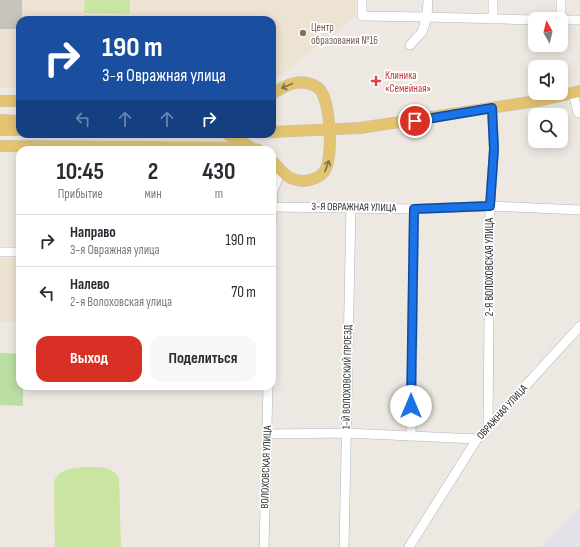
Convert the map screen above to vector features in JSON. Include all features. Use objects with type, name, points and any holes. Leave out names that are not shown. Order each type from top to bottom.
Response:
[{"type":"main road","points":[[276,92],[285,86],[304,82],[319,88],[325,96],[330,155],[328,165],[324,172],[317,178],[297,181],[288,177],[276,165]]},
{"type":"main road","points":[[276,132],[360,128],[492,108],[576,92]]},
{"type":"main road","points":[[0,101],[16,101]]},
{"type":"main road","points":[[0,120],[16,121]]},
{"type":"main road","points":[[276,124],[329,130]]},
{"type":"main road","points":[[0,130],[16,130]]},
{"type":"main road","points":[[234,138],[249,146]]},
{"type":"main road","points":[[0,146],[16,146]]},
{"type":"street","points":[[362,0],[362,16],[528,20]]},
{"type":"street","points":[[410,45],[422,32],[428,17],[428,0]]},
{"type":"street","points":[[493,0],[493,19]]},
{"type":"street","points":[[561,0],[561,12]]},
{"type":"street","points":[[568,20],[580,20]]},
{"type":"street","points":[[576,92],[578,113],[580,112]]},
{"type":"street","name":"2-Я ВОЛОХОВСКАЯ УЛИЦА","points":[[488,425],[490,206],[494,149],[492,108]]},
{"type":"street","points":[[276,183],[281,170]]},
{"type":"street","name":"3-Я ОВРАЖНАЯ УЛИЦА","points":[[276,207],[352,206],[414,209],[490,206],[580,210]]},
{"type":"street","name":"1-Й ВОЛОХОВСКИЙ ПРОЕЗД","points":[[344,547],[352,206]]},
{"type":"street","points":[[411,436],[414,209]]},
{"type":"street","points":[[0,252],[16,252]]},
{"type":"street","name":"ОВРАЖНАЯ УЛИЦА","points":[[409,547],[477,439],[488,425],[580,326]]},
{"type":"street","name":"ВОЛОХОВСКАЯ УЛИЦА","points":[[264,547],[268,390]]},
{"type":"street","points":[[267,434],[346,433],[477,439]]},
{"type":"shaded area","points":[[0,0],[356,0],[356,16],[276,78],[276,16],[16,16],[16,88],[0,88]]},
{"type":"shaded area","points":[[0,258],[16,258],[16,322],[0,322]]},
{"type":"shaded area","points":[[580,507],[580,547],[541,547]]},
{"type":"green space","points":[[85,0],[130,0],[130,14],[84,13]]},
{"type":"green space","points":[[84,15],[129,16],[84,16]]},
{"type":"green space","points":[[0,353],[16,354],[16,390],[23,390],[23,406],[0,405]]},
{"type":"green space","points":[[83,467],[99,467],[108,469],[119,478],[121,547],[55,547],[54,481],[63,471]]},
{"type":"building","points":[[0,0],[22,0],[22,16],[16,16],[16,29],[0,29]]},
{"type":"place","name":"Центр образования №16","points":[[303,33]]},
{"type":"place","name":"Клиника «Семейная»","points":[[376,81]]},
{"type":"route","points":[[411,406],[414,209],[490,206],[494,149],[492,108],[415,121]]}]
